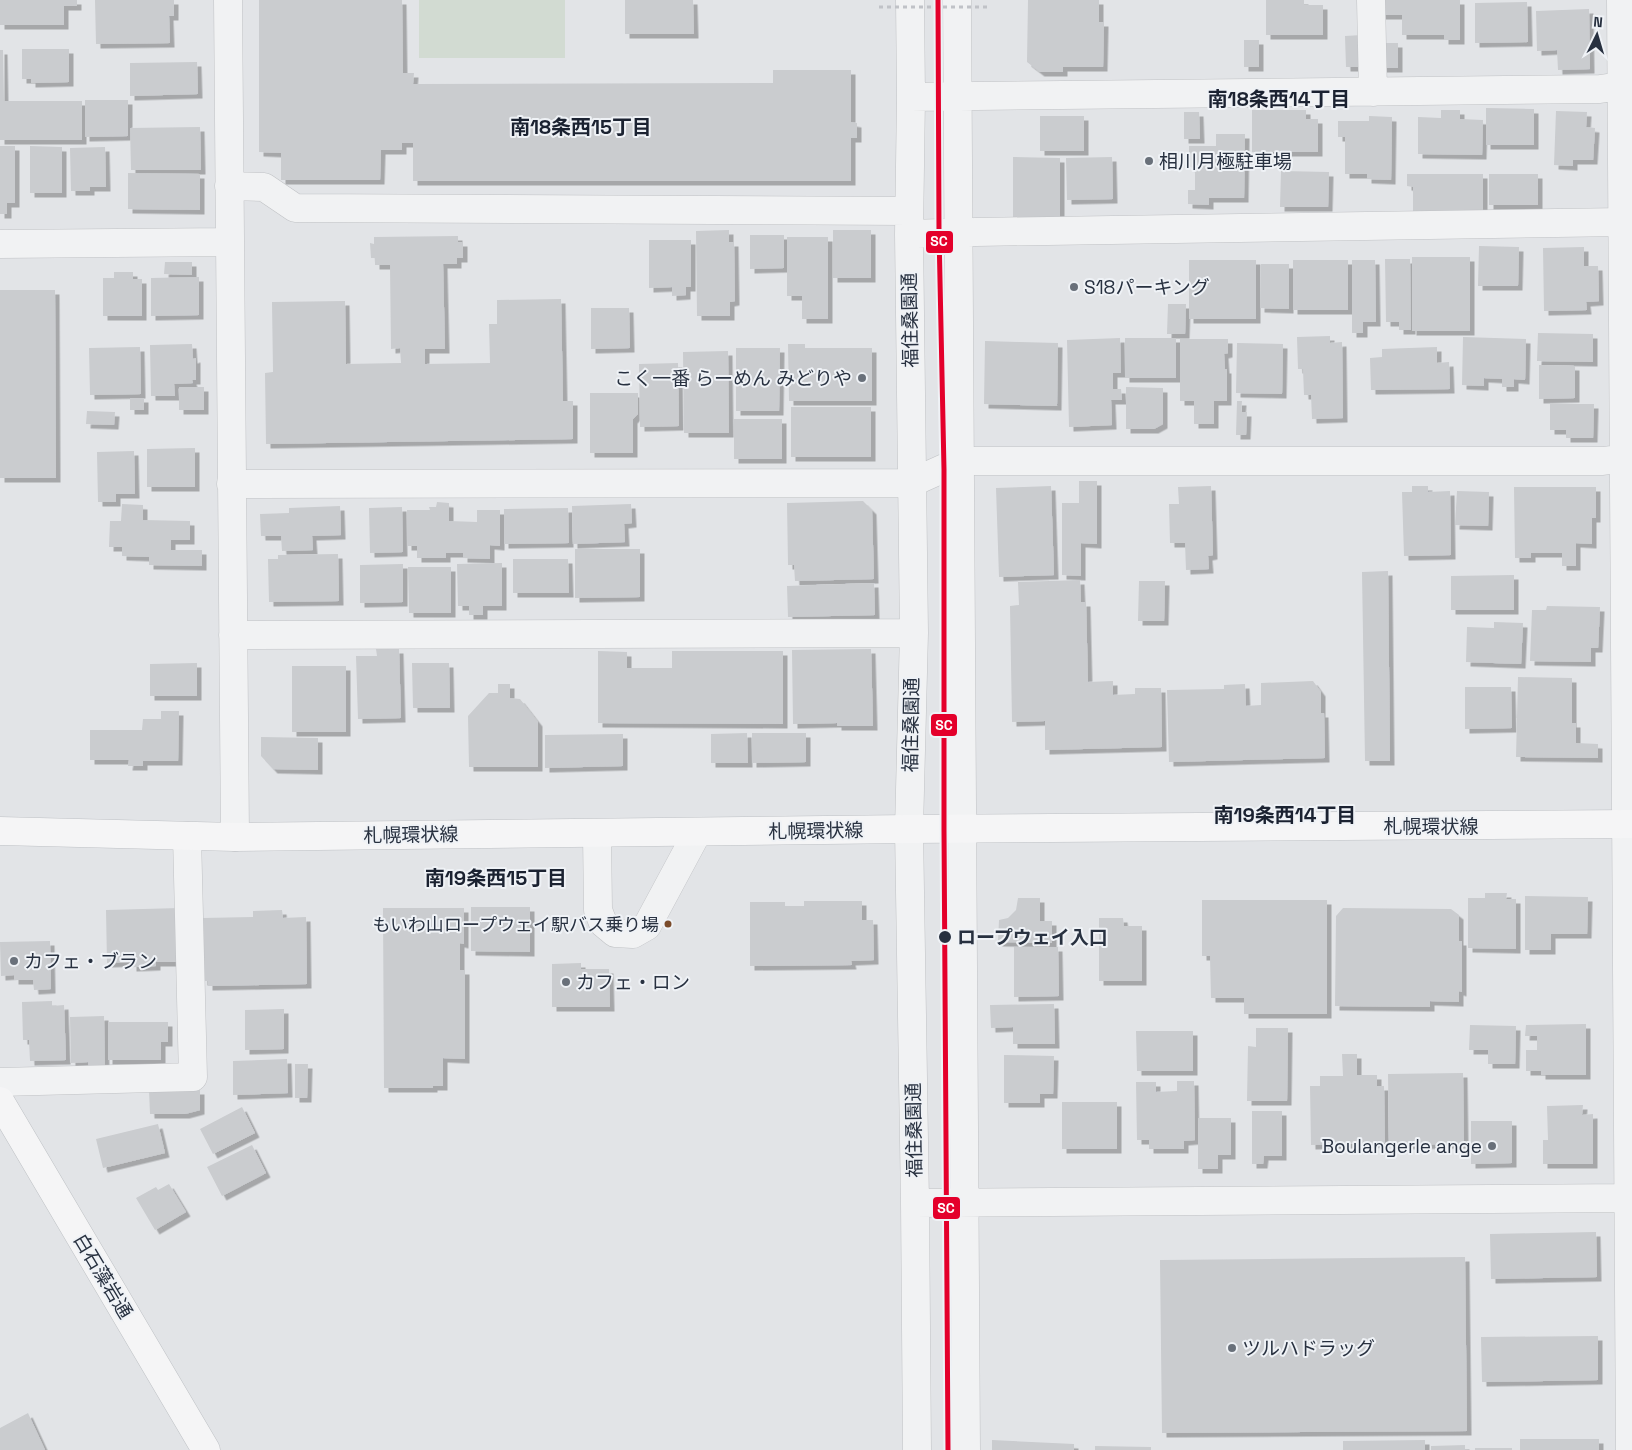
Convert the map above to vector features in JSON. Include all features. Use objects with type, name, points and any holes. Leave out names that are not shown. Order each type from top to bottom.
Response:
[{"type":"main road","name":"札幌環状線","points":[[0,831],[235,837],[909,829],[1629,824]]},
{"type":"main road","name":"白石藻岩通","points":[[0,1101],[206,1450]]},
{"type":"street","points":[[228,0],[235,837]]},
{"type":"street","name":"福住桑園通","points":[[910,0],[909,223],[914,633],[909,829],[917,1450]]},
{"type":"street","points":[[957,0],[966,1450]]},
{"type":"street","points":[[1371,0],[1373,92]]},
{"type":"street","points":[[1621,0],[1626,86],[1622,222],[1628,457],[1630,1450]]},
{"type":"street","points":[[911,98],[1600,89],[1626,86]]},
{"type":"street","points":[[229,186],[264,187],[295,208],[909,223],[958,233],[1622,222]]},
{"type":"street","points":[[0,244],[229,242]]},
{"type":"street","points":[[231,484],[911,484],[960,461],[1603,461],[1628,457]]},
{"type":"street","points":[[233,635],[914,633]]},
{"type":"street","points":[[597,834],[598,910],[603,923],[615,933],[633,934],[646,926],[697,833]]},
{"type":"street","points":[[0,1082],[193,1077],[187,836]]},
{"type":"street","points":[[915,1203],[1630,1198]]},
{"type":"path","points":[[879,7],[987,7]]},
{"type":"shaded area","points":[[419,0],[565,0],[565,58],[419,58]]},
{"type":"building","points":[[0,0],[77,0],[77,6],[64,6],[64,25],[0,25]]},
{"type":"building","points":[[95,0],[174,0],[174,16],[169,16],[170,43],[96,44]]},
{"type":"building","points":[[259,0],[402,0],[403,73],[414,73],[413,84],[773,83],[773,70],[851,70],[851,122],[857,123],[857,138],[851,138],[851,181],[413,181],[413,143],[402,143],[402,150],[381,150],[380,180],[281,180],[281,153],[259,152]]},
{"type":"building","points":[[625,0],[693,0],[694,34],[625,34]]},
{"type":"building","points":[[1028,0],[1099,0],[1099,22],[1104,22],[1103,67],[1063,67],[1063,72],[1040,72],[1027,62]]},
{"type":"building","points":[[1266,0],[1304,0],[1304,5],[1323,5],[1323,35],[1266,35]]},
{"type":"building","points":[[1380,0],[1460,0],[1460,40],[1444,40],[1444,35],[1402,35],[1402,15],[1380,15]]},
{"type":"building","points":[[1527,2],[1528,42],[1475,43],[1475,3]]},
{"type":"building","points":[[1589,9],[1590,69],[1558,70],[1557,50],[1537,51],[1536,11]]},
{"type":"building","points":[[1362,35],[1362,67],[1346,67],[1345,36]]},
{"type":"building","points":[[1244,40],[1259,40],[1259,67],[1244,67]]},
{"type":"building","points":[[1379,43],[1398,43],[1398,68],[1380,68]]},
{"type":"building","points":[[22,49],[69,49],[69,82],[31,83],[31,79],[22,79]]},
{"type":"building","points":[[0,50],[3,50],[4,101],[82,101],[82,140],[0,140]]},
{"type":"building","points":[[197,62],[198,94],[130,96],[130,63]]},
{"type":"building","points":[[85,100],[128,100],[128,136],[85,137]]},
{"type":"building","points":[[1486,108],[1534,109],[1534,145],[1486,145]]},
{"type":"building","points":[[1252,110],[1306,110],[1306,119],[1318,119],[1318,152],[1252,152]]},
{"type":"building","points":[[1441,110],[1460,110],[1460,119],[1483,120],[1482,155],[1418,154],[1418,117],[1441,118]]},
{"type":"building","points":[[1556,111],[1587,112],[1586,127],[1595,128],[1593,160],[1573,160],[1573,166],[1554,165]]},
{"type":"building","points":[[1184,112],[1199,112],[1200,139],[1184,139]]},
{"type":"building","points":[[1040,116],[1084,116],[1084,151],[1040,151]]},
{"type":"building","points":[[1369,116],[1392,117],[1391,180],[1367,179],[1367,174],[1345,174],[1345,137],[1338,137],[1338,121],[1369,121]]},
{"type":"building","points":[[200,127],[201,170],[131,170],[130,128]]},
{"type":"building","points":[[1216,134],[1245,134],[1244,198],[1209,198],[1209,205],[1188,204],[1188,190],[1195,190],[1195,168],[1189,167],[1189,146],[1216,146]]},
{"type":"building","points":[[0,146],[15,146],[15,203],[7,203],[7,214],[0,214]]},
{"type":"building","points":[[30,146],[62,147],[62,193],[30,193]]},
{"type":"building","points":[[105,147],[106,187],[90,187],[90,191],[71,191],[70,148]]},
{"type":"building","points":[[1013,157],[1060,158],[1060,222],[1013,222]]},
{"type":"building","points":[[1112,157],[1113,199],[1067,200],[1066,158]]},
{"type":"building","points":[[1281,171],[1329,172],[1328,207],[1280,207]]},
{"type":"building","points":[[128,173],[200,174],[200,210],[128,209]]},
{"type":"building","points":[[1407,174],[1483,174],[1483,211],[1413,211],[1413,187],[1407,186]]},
{"type":"building","points":[[1489,174],[1538,174],[1538,205],[1489,205]]},
{"type":"building","points":[[729,230],[729,242],[734,242],[735,301],[730,302],[730,316],[697,316],[696,231]]},
{"type":"building","points":[[833,230],[871,230],[871,278],[833,278]]},
{"type":"building","points":[[750,235],[784,235],[784,268],[750,269]]},
{"type":"building","points":[[458,236],[458,242],[463,242],[463,258],[457,258],[457,264],[443,264],[445,349],[425,349],[425,364],[490,363],[489,324],[497,324],[497,300],[561,299],[563,401],[573,401],[573,439],[266,444],[265,373],[273,372],[272,302],[345,301],[346,364],[401,363],[400,348],[391,349],[390,265],[375,265],[375,258],[371,258],[370,243],[374,244],[374,237]]},
{"type":"building","points":[[787,237],[828,237],[828,319],[802,319],[802,296],[787,296]]},
{"type":"building","points":[[649,240],[691,240],[691,287],[686,287],[686,295],[672,296],[672,287],[649,288]]},
{"type":"building","points":[[1479,246],[1519,247],[1518,286],[1478,286]]},
{"type":"building","points":[[1584,247],[1584,266],[1598,266],[1599,301],[1586,302],[1587,310],[1544,311],[1543,248]]},
{"type":"building","points":[[1412,257],[1470,257],[1470,331],[1412,331]]},
{"type":"building","points":[[1385,259],[1410,259],[1411,330],[1399,330],[1399,322],[1386,322]]},
{"type":"building","points":[[1189,260],[1256,260],[1256,319],[1189,319]]},
{"type":"building","points":[[1293,260],[1348,260],[1348,310],[1293,310]]},
{"type":"building","points":[[1352,260],[1375,260],[1376,322],[1363,322],[1363,333],[1352,333]]},
{"type":"building","points":[[165,262],[192,262],[192,275],[164,274]]},
{"type":"building","points":[[1261,264],[1289,264],[1289,309],[1260,308]]},
{"type":"building","points":[[114,272],[133,272],[133,279],[142,279],[142,316],[103,316],[103,278],[114,278]]},
{"type":"building","points":[[199,277],[199,315],[151,316],[151,278]]},
{"type":"building","points":[[0,290],[55,290],[56,478],[0,478]]},
{"type":"building","points":[[1168,304],[1186,304],[1185,334],[1167,334]]},
{"type":"building","points":[[591,308],[629,308],[630,348],[591,349]]},
{"type":"building","points":[[1538,333],[1593,334],[1593,362],[1537,361]]},
{"type":"building","points":[[1330,336],[1330,343],[1342,342],[1343,418],[1312,419],[1311,395],[1304,395],[1303,369],[1298,369],[1297,337]]},
{"type":"building","points":[[1463,337],[1526,339],[1525,380],[1514,379],[1514,387],[1502,387],[1502,379],[1484,378],[1484,386],[1462,385]]},
{"type":"building","points":[[1120,338],[1121,373],[1113,373],[1113,389],[1121,389],[1122,400],[1111,400],[1112,425],[1069,427],[1067,340]]},
{"type":"building","points":[[1125,338],[1176,338],[1176,378],[1125,378]]},
{"type":"building","points":[[1180,339],[1228,339],[1228,353],[1224,354],[1225,369],[1227,369],[1227,401],[1214,401],[1214,424],[1194,424],[1194,401],[1180,401]]},
{"type":"building","points":[[985,341],[1058,343],[1057,406],[984,404]]},
{"type":"building","points":[[1237,343],[1283,344],[1282,394],[1236,393]]},
{"type":"building","points":[[192,344],[193,359],[196,358],[196,380],[192,380],[193,383],[174,384],[175,396],[151,396],[150,345]]},
{"type":"building","points":[[788,344],[805,344],[805,348],[872,348],[872,401],[789,401]]},
{"type":"building","points":[[140,347],[141,394],[90,395],[89,348]]},
{"type":"building","points":[[1437,347],[1437,363],[1449,362],[1450,389],[1371,390],[1370,358],[1382,357],[1382,349]]},
{"type":"building","points":[[736,348],[780,348],[779,411],[736,411]]},
{"type":"building","points":[[728,351],[729,433],[684,433],[683,352]]},
{"type":"building","points":[[678,363],[679,426],[640,427],[639,364]]},
{"type":"building","points":[[1539,365],[1575,366],[1575,398],[1539,399]]},
{"type":"building","points":[[179,387],[204,387],[204,410],[179,410]]},
{"type":"building","points":[[1126,387],[1163,388],[1163,424],[1154,429],[1126,429]]},
{"type":"building","points":[[590,393],[638,393],[638,414],[633,419],[633,453],[590,453]]},
{"type":"building","points":[[130,398],[144,398],[144,410],[130,410]]},
{"type":"building","points":[[1237,401],[1242,401],[1241,412],[1247,412],[1246,435],[1236,435]]},
{"type":"building","points":[[1550,404],[1594,404],[1593,438],[1566,438],[1566,430],[1550,430]]},
{"type":"building","points":[[791,407],[871,407],[871,457],[791,457]]},
{"type":"building","points":[[87,411],[115,412],[114,425],[86,424]]},
{"type":"building","points":[[734,419],[782,419],[782,459],[734,459]]},
{"type":"building","points":[[195,448],[195,487],[147,487],[147,449]]},
{"type":"building","points":[[134,451],[135,494],[116,494],[116,502],[98,502],[97,452]]},
{"type":"building","points":[[1079,481],[1097,481],[1097,544],[1081,543],[1081,576],[1062,575],[1062,503],[1079,503]]},
{"type":"building","points":[[1051,486],[1054,575],[999,577],[996,488]]},
{"type":"building","points":[[1211,486],[1213,555],[1208,556],[1209,569],[1186,570],[1185,543],[1170,543],[1169,504],[1179,504],[1178,487]]},
{"type":"building","points":[[1412,486],[1428,486],[1428,492],[1450,491],[1451,555],[1404,556],[1402,492],[1412,492]]},
{"type":"building","points":[[1514,487],[1596,487],[1596,518],[1592,518],[1592,544],[1576,543],[1576,566],[1562,566],[1562,553],[1531,553],[1531,558],[1515,558]]},
{"type":"building","points":[[1457,491],[1489,492],[1488,526],[1455,525]]},
{"type":"building","points":[[863,501],[872,510],[874,579],[795,581],[794,565],[788,565],[787,503]]},
{"type":"building","points":[[437,502],[449,503],[449,521],[477,522],[477,510],[500,510],[500,546],[490,545],[490,559],[463,558],[463,553],[446,553],[446,558],[417,558],[417,546],[407,546],[407,510],[430,510],[429,507],[436,507]]},
{"type":"building","points":[[122,504],[143,505],[143,520],[190,521],[190,540],[171,540],[171,550],[202,550],[202,566],[149,565],[149,557],[122,556],[122,547],[109,547],[110,521],[121,521]]},
{"type":"building","points":[[631,504],[632,523],[624,524],[625,542],[573,544],[572,506]]},
{"type":"building","points":[[340,506],[341,535],[312,536],[313,550],[282,551],[281,536],[261,536],[260,514],[289,513],[289,508]]},
{"type":"building","points":[[402,507],[403,552],[370,553],[369,508]]},
{"type":"building","points":[[568,508],[569,543],[504,544],[504,509]]},
{"type":"building","points":[[575,549],[640,549],[640,597],[575,598]]},
{"type":"building","points":[[338,554],[339,601],[269,602],[268,559],[278,559],[278,555]]},
{"type":"building","points":[[513,559],[568,559],[569,593],[513,593]]},
{"type":"building","points":[[502,563],[502,606],[483,606],[483,615],[469,615],[469,606],[458,606],[457,564]]},
{"type":"building","points":[[403,564],[403,602],[360,603],[360,565]]},
{"type":"building","points":[[408,567],[451,567],[451,613],[409,613]]},
{"type":"building","points":[[1388,571],[1390,761],[1365,761],[1362,572]]},
{"type":"building","points":[[1514,575],[1514,610],[1451,610],[1451,576]]},
{"type":"building","points":[[1080,580],[1081,602],[1086,602],[1088,682],[1113,681],[1113,695],[1135,694],[1135,688],[1161,688],[1162,747],[1045,750],[1045,721],[1012,722],[1010,606],[1019,605],[1018,582]]},
{"type":"building","points":[[1139,581],[1165,581],[1164,621],[1138,621]]},
{"type":"building","points":[[874,583],[875,615],[788,617],[787,586]]},
{"type":"building","points":[[1547,606],[1600,607],[1598,648],[1591,648],[1591,662],[1530,661],[1532,610],[1546,610]]},
{"type":"building","points":[[1494,622],[1523,623],[1521,664],[1466,662],[1467,627],[1494,628]]},
{"type":"building","points":[[376,649],[399,649],[401,718],[358,719],[356,656],[377,656]]},
{"type":"building","points":[[871,649],[873,726],[837,726],[837,723],[793,724],[792,650]]},
{"type":"building","points":[[598,651],[627,652],[627,668],[672,668],[672,651],[783,651],[783,724],[598,723]]},
{"type":"building","points":[[197,663],[197,696],[150,696],[150,664]]},
{"type":"building","points":[[412,663],[449,663],[450,708],[413,708]]},
{"type":"building","points":[[292,666],[346,666],[346,732],[292,732]]},
{"type":"building","points":[[1518,677],[1572,678],[1572,723],[1576,723],[1576,743],[1598,744],[1598,758],[1516,757]]},
{"type":"building","points":[[1313,681],[1321,692],[1321,713],[1324,713],[1325,758],[1169,762],[1167,690],[1224,689],[1224,685],[1245,684],[1246,706],[1261,705],[1261,683]]},
{"type":"building","points":[[498,684],[510,684],[510,698],[520,699],[538,722],[538,767],[469,767],[468,716],[489,693],[498,693]]},
{"type":"building","points":[[1465,687],[1511,687],[1512,728],[1465,729]]},
{"type":"building","points":[[161,711],[179,711],[178,761],[143,761],[143,766],[128,766],[129,760],[90,760],[90,730],[142,730],[143,719],[161,719]]},
{"type":"building","points":[[747,733],[748,763],[711,763],[711,734]]},
{"type":"building","points":[[752,733],[806,733],[806,762],[752,763]]},
{"type":"building","points":[[623,734],[623,766],[545,768],[545,735]]},
{"type":"building","points":[[261,737],[318,738],[318,770],[273,769],[261,756]]},
{"type":"building","points":[[1485,893],[1507,893],[1506,899],[1516,899],[1516,949],[1468,948],[1468,898],[1485,898]]},
{"type":"building","points":[[1525,896],[1588,897],[1587,934],[1551,934],[1551,950],[1525,950]]},
{"type":"building","points":[[1018,898],[1040,898],[1040,921],[1052,921],[1052,943],[998,942],[999,920],[1008,918],[1016,910]]},
{"type":"building","points":[[1202,900],[1327,900],[1327,1014],[1244,1014],[1244,998],[1211,998],[1210,956],[1202,956]]},
{"type":"building","points":[[804,901],[862,901],[862,920],[873,920],[874,960],[851,961],[852,965],[750,966],[750,902],[785,902],[785,906],[804,906]]},
{"type":"building","points":[[471,907],[530,907],[530,952],[471,951]]},
{"type":"building","points":[[180,908],[181,962],[156,962],[156,966],[132,967],[132,962],[107,963],[106,910]]},
{"type":"building","points":[[383,908],[464,908],[464,944],[460,943],[460,970],[465,970],[465,1059],[443,1058],[443,1086],[433,1086],[433,1088],[384,1088]]},
{"type":"building","points":[[1343,908],[1451,909],[1459,915],[1459,941],[1462,941],[1462,992],[1459,991],[1459,1002],[1430,1001],[1430,1007],[1335,1006],[1336,916]]},
{"type":"building","points":[[282,910],[283,918],[306,917],[307,984],[208,986],[208,981],[203,981],[202,918],[253,917],[253,911]]},
{"type":"building","points":[[1099,918],[1123,918],[1124,926],[1142,926],[1142,981],[1099,981]]},
{"type":"building","points":[[50,941],[51,989],[34,990],[33,980],[14,980],[14,975],[1,976],[0,942]]},
{"type":"building","points":[[1014,947],[1058,947],[1059,996],[1014,997]]},
{"type":"building","points":[[581,963],[581,969],[609,969],[610,1007],[552,1007],[552,964]]},
{"type":"building","points":[[52,1001],[52,1006],[64,1005],[66,1060],[30,1061],[29,1040],[23,1040],[22,1002]]},
{"type":"building","points":[[1054,1004],[1055,1044],[1013,1044],[1013,1027],[991,1028],[990,1005]]},
{"type":"building","points":[[284,1009],[284,1049],[245,1050],[245,1010]]},
{"type":"building","points":[[104,1016],[105,1069],[89,1069],[88,1062],[71,1063],[70,1017]]},
{"type":"building","points":[[108,1022],[168,1022],[168,1042],[161,1042],[161,1060],[108,1060]]},
{"type":"building","points":[[1586,1024],[1586,1075],[1541,1075],[1541,1071],[1526,1071],[1526,1050],[1537,1050],[1537,1036],[1525,1036],[1526,1025]]},
{"type":"building","points":[[1470,1025],[1516,1026],[1515,1064],[1488,1064],[1488,1050],[1469,1050]]},
{"type":"building","points":[[1256,1028],[1288,1028],[1287,1101],[1247,1101],[1248,1046],[1256,1047]]},
{"type":"building","points":[[1136,1031],[1193,1031],[1193,1071],[1137,1071]]},
{"type":"building","points":[[1342,1054],[1357,1054],[1357,1075],[1377,1075],[1377,1086],[1384,1086],[1385,1143],[1311,1145],[1310,1086],[1320,1086],[1320,1076],[1343,1076]]},
{"type":"building","points":[[1004,1055],[1054,1056],[1053,1094],[1040,1094],[1040,1103],[1004,1103]]},
{"type":"building","points":[[287,1059],[288,1093],[233,1095],[233,1061]]},
{"type":"building","points":[[295,1064],[308,1064],[307,1098],[295,1098]]},
{"type":"building","points":[[1463,1073],[1464,1144],[1389,1145],[1388,1074]]},
{"type":"building","points":[[1177,1081],[1194,1081],[1195,1140],[1184,1141],[1184,1149],[1149,1149],[1149,1140],[1137,1140],[1136,1082],[1156,1082],[1156,1092],[1177,1091]]},
{"type":"building","points":[[149,1090],[200,1090],[200,1110],[185,1114],[150,1114]]},
{"type":"building","points":[[1062,1102],[1117,1102],[1117,1149],[1062,1149]]},
{"type":"building","points":[[1583,1105],[1582,1115],[1593,1114],[1593,1164],[1543,1164],[1543,1140],[1548,1140],[1547,1106]]},
{"type":"building","points":[[242,1107],[255,1133],[213,1154],[200,1129]]},
{"type":"building","points":[[1252,1111],[1282,1111],[1282,1156],[1264,1156],[1263,1164],[1252,1164]]},
{"type":"building","points":[[1198,1118],[1231,1118],[1231,1155],[1218,1155],[1218,1169],[1198,1169]]},
{"type":"building","points":[[1471,1121],[1512,1121],[1512,1163],[1471,1164]]},
{"type":"building","points":[[158,1124],[165,1153],[103,1168],[96,1139]]},
{"type":"building","points":[[252,1145],[266,1173],[222,1196],[207,1167]]},
{"type":"building","points":[[169,1184],[186,1212],[155,1230],[136,1198],[156,1187],[158,1190]]},
{"type":"building","points":[[1596,1232],[1597,1277],[1491,1279],[1490,1234]]},
{"type":"building","points":[[1465,1257],[1467,1431],[1162,1433],[1160,1260]]},
{"type":"building","points":[[1598,1336],[1598,1380],[1482,1382],[1481,1337]]},
{"type":"building","points":[[28,1413],[45,1450],[0,1450],[0,1428]]},
{"type":"building","points":[[1520,1439],[1599,1439],[1599,1450],[1520,1450]]},
{"type":"building","points":[[992,1440],[1074,1444],[1074,1450],[992,1450]]},
{"type":"building","points":[[1425,1440],[1425,1450],[1343,1450],[1343,1441]]},
{"type":"building","points":[[1465,1445],[1465,1450],[1431,1450],[1431,1446]]},
{"type":"building","points":[[1095,1446],[1151,1447],[1151,1450],[1095,1450]]},
{"type":"building","points":[[1475,1448],[1512,1448],[1512,1450],[1475,1450]]},
{"type":"transit line","name":"SC","points":[[938,0],[939,233],[944,469],[948,1450]]},
{"type":"place","name":"相川月極駐車場","points":[[1149,161]]},
{"type":"place","name":"S18パーキング","points":[[1074,287]]},
{"type":"place","name":"こく一番 らーめん みどりや","points":[[862,378]]},
{"type":"place","name":"もいわ山ロープウェイ駅バス乗り場","points":[[668,924]]},
{"type":"place","name":"ロープウェイ入口","points":[[945,937]]},
{"type":"place","name":"カフェ・ブラン","points":[[14,961]]},
{"type":"place","name":"カフェ・ロン","points":[[566,982]]},
{"type":"place","name":"Boulangerle ange","points":[[1492,1146]]},
{"type":"place","name":"ツルハドラッグ","points":[[1232,1348]]},
{"type":"district","name":"南18条西14丁目","points":[[1279,99]]},
{"type":"district","name":"南18条西15丁目","points":[[581,127]]},
{"type":"district","name":"南19条西14丁目","points":[[1285,815]]},
{"type":"district","name":"南19条西15丁目","points":[[496,878]]}]
